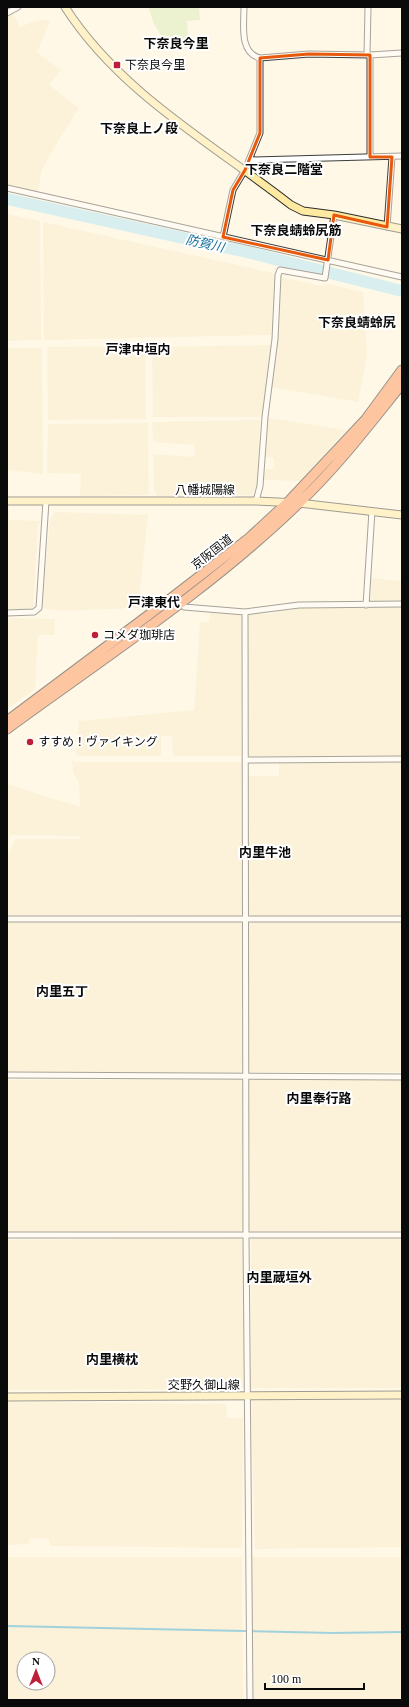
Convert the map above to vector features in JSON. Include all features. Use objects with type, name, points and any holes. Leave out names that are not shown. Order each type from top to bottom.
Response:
[{"type":"highway","name":"京阪国道","points":[[7,721],[181,591],[249,538],[288,502],[366,419],[402,370]]},
{"type":"highway","name":"京阪国道","points":[[7,728],[180,602],[228,565],[299,503],[349,450],[402,384]]},
{"type":"main road","points":[[65,7],[78,27],[149,101],[245,170],[291,206],[303,211],[334,215],[386,227],[402,229]]},
{"type":"main road","name":"八幡城陽線","points":[[7,501],[288,502],[402,514]]},
{"type":"main road","name":"交野久御山線","points":[[7,1397],[402,1395]]},
{"type":"street","points":[[7,13],[18,7]]},
{"type":"street","points":[[244,7],[244,41],[250,53],[254,57],[260,58],[309,54],[368,55],[402,53]]},
{"type":"street","points":[[368,7],[370,157]]},
{"type":"street","points":[[223,237],[233,190],[250,160],[260,133],[260,58]]},
{"type":"street","points":[[386,227],[392,156]]},
{"type":"street","points":[[250,160],[402,156]]},
{"type":"street","points":[[7,188],[402,277]]},
{"type":"street","points":[[256,501],[260,486],[265,417],[275,339],[278,275],[280,270],[325,278],[334,215]]},
{"type":"street","points":[[7,613],[34,612],[39,608],[46,501]]},
{"type":"street","points":[[366,605],[372,511]]},
{"type":"street","points":[[180,602],[184,607],[245,612],[299,605],[402,604]]},
{"type":"street","points":[[245,612],[246,1237],[250,1700]]},
{"type":"street","points":[[245,760],[402,759]]},
{"type":"street","points":[[7,919],[402,919]]},
{"type":"street","points":[[7,1075],[402,1077]]},
{"type":"street","points":[[7,1235],[246,1237],[402,1235]]},
{"type":"highlighted area","points":[[309,54],[370,55],[370,157],[392,157],[387,227],[334,215],[328,260],[223,237],[233,190],[245,170],[260,133],[260,58]]},
{"type":"shaded area","points":[[13,13],[20,27],[45,19],[50,21],[37,52],[61,70],[49,85],[79,108],[58,141],[41,172],[38,193],[7,186],[7,17]]},
{"type":"shaded area","points":[[7,214],[40,221],[41,340],[7,341]]},
{"type":"shaded area","points":[[43,222],[274,274],[271,335],[44,340]]},
{"type":"shaded area","points":[[281,277],[322,286],[328,284],[363,292],[367,356],[358,402],[270,387],[279,335]]},
{"type":"shaded area","points":[[271,345],[262,415],[259,417],[153,417],[152,349],[154,347]]},
{"type":"shaded area","points":[[47,347],[145,347],[146,419],[48,420]]},
{"type":"shaded area","points":[[7,348],[42,348],[43,474],[7,470]]},
{"type":"shaded area","points":[[268,418],[346,430],[300,481],[263,480],[266,469],[274,469],[274,458],[264,457]]},
{"type":"shaded area","points":[[260,420],[257,485],[252,495],[157,496],[154,490],[153,454],[194,457],[195,445],[153,442],[152,422]]},
{"type":"shaded area","points":[[148,423],[149,495],[80,496],[81,474],[47,473],[48,424]]},
{"type":"shaded area","points":[[7,506],[9,506],[9,520],[41,521],[38,526],[33,610],[7,611]]},
{"type":"shaded area","points":[[55,512],[148,515],[138,608],[61,611],[46,609],[42,606],[44,571],[50,519]]},
{"type":"shaded area","points":[[371,578],[402,581],[402,602],[375,602],[370,600]]},
{"type":"shaded area","points":[[402,607],[402,756],[249,756],[247,752],[247,615],[249,613],[269,614],[296,608]]},
{"type":"shaded area","points":[[210,612],[242,614],[241,756],[173,756],[172,736],[161,736],[161,756],[79,756],[76,754],[79,721],[194,710],[200,622],[209,622]]},
{"type":"shaded area","points":[[7,618],[55,619],[54,635],[38,635],[35,689],[7,709]]},
{"type":"shaded area","points":[[72,760],[74,762],[241,762],[242,913],[240,916],[7,915],[7,857],[15,839],[80,839],[80,836],[11,835],[7,844],[7,784],[80,807],[79,783],[73,773]]},
{"type":"shaded area","points":[[279,761],[402,761],[402,915],[250,916],[247,913],[247,776],[279,776]]},
{"type":"shaded area","points":[[7,921],[241,922],[243,924],[243,1070],[238,1073],[7,1074]]},
{"type":"shaded area","points":[[250,921],[402,921],[402,1072],[250,1072],[248,1069],[248,924]]},
{"type":"shaded area","points":[[402,1078],[402,1231],[252,1232],[249,1229],[248,1081],[250,1079]]},
{"type":"shaded area","points":[[240,1079],[243,1082],[244,1226],[240,1231],[7,1233],[7,1080]]},
{"type":"shaded area","points":[[402,1237],[402,1388],[250,1388],[251,1239]]},
{"type":"shaded area","points":[[240,1238],[244,1243],[244,1387],[242,1389],[7,1390],[7,1240]]},
{"type":"shaded area","points":[[251,1400],[402,1400],[402,1547],[255,1549]]},
{"type":"shaded area","points":[[7,1402],[226,1404],[227,1418],[243,1418],[242,1548],[50,1546],[49,1539],[30,1538],[29,1544],[7,1545]]},
{"type":"shaded area","points":[[7,1557],[242,1557],[243,1700],[7,1700]]},
{"type":"shaded area","points":[[252,1557],[402,1557],[402,1700],[250,1700]]},
{"type":"green space","points":[[148,7],[199,7],[200,20],[187,21],[189,48],[175,49],[171,52],[154,24]]},
{"type":"waterway","name":"防賀川","points":[[7,199],[251,253],[402,291]]},
{"type":"waterway","points":[[7,1626],[332,1633],[402,1632]]},
{"type":"place","name":"下奈良今里","points":[[117,65]]},
{"type":"place","name":"コメダ珈琲店","points":[[95,635]]},
{"type":"place","name":"すすめ！ヴァイキング","points":[[30,742]]},
{"type":"district","name":"下奈良今里","points":[[176,43]]},
{"type":"district","name":"下奈良上ノ段","points":[[139,128]]},
{"type":"district","name":"下奈良二階堂","points":[[284,169]]},
{"type":"district","name":"下奈良蜻蛉尻筋","points":[[296,230]]},
{"type":"district","name":"下奈良蜻蛉尻","points":[[357,322]]},
{"type":"district","name":"戸津中垣内","points":[[138,349]]},
{"type":"district","name":"戸津東代","points":[[154,602]]},
{"type":"district","name":"内里牛池","points":[[265,852]]},
{"type":"district","name":"内里五丁","points":[[62,991]]},
{"type":"district","name":"内里奉行路","points":[[319,1098]]},
{"type":"district","name":"内里蔵垣外","points":[[279,1277]]},
{"type":"district","name":"内里横枕","points":[[112,1359]]}]
